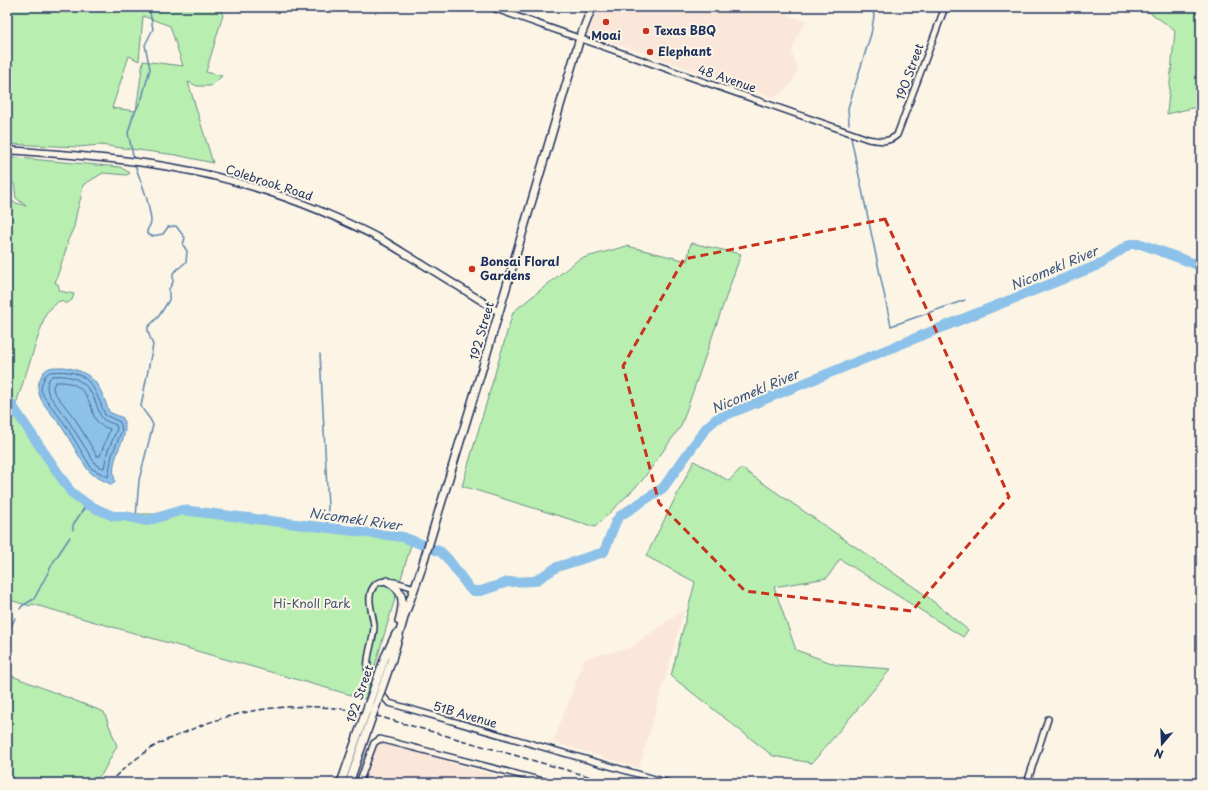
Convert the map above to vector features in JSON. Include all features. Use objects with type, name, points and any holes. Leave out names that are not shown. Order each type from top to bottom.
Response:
[{"type":"main road","name":"192 Street","points":[[341,783],[420,573],[580,38],[592,7]]},
{"type":"main road","points":[[387,581],[397,586],[401,594],[401,612],[393,640]]},
{"type":"main road","name":"192 Street","points":[[348,783],[393,640],[405,614]]},
{"type":"street","name":"48 Avenue","points":[[490,7],[868,139],[880,142],[891,141]]},
{"type":"street","name":"190 Street","points":[[891,141],[897,136],[902,125],[945,7]]},
{"type":"street","name":"Colebrook Road","points":[[7,150],[126,160],[189,171],[243,183],[306,205],[387,243],[499,312]]},
{"type":"street","points":[[387,581],[415,588]]},
{"type":"street","name":"51B Avenue","points":[[387,581],[376,584],[370,592],[369,599],[374,628],[368,673],[374,684],[389,703],[669,783]]},
{"type":"street","points":[[1027,783],[1048,719]]},
{"type":"street","points":[[359,783],[374,743],[380,739],[550,783]]},
{"type":"highlighted area","points":[[885,219],[927,310],[1009,497],[912,611],[745,591],[659,503],[623,366],[684,259]]},
{"type":"shaded area","points":[[597,7],[775,7],[787,11],[788,15],[807,21],[797,36],[792,53],[798,68],[792,83],[775,98],[588,34]]},
{"type":"shaded area","points":[[685,609],[639,768],[553,742],[585,658],[629,648]]},
{"type":"shaded area","points":[[381,743],[523,783],[363,783],[377,745]]},
{"type":"green space","points":[[7,7],[223,7],[220,9],[223,15],[206,72],[222,76],[211,86],[197,86],[188,82],[213,163],[176,155],[100,145],[78,147],[7,144]],"holes":[[[143,16],[170,26],[183,66],[143,61],[136,111],[112,108],[129,56],[139,61]]]},
{"type":"green space","points":[[1142,7],[1201,7],[1201,106],[1167,114],[1175,30]]},
{"type":"green space","name":"Hi-Knoll Park","points":[[7,157],[120,167],[130,173],[127,175],[103,173],[83,185],[74,227],[67,242],[68,243],[55,283],[58,284],[60,291],[74,294],[72,300],[66,304],[59,301],[46,313],[14,410],[33,438],[73,488],[89,502],[106,511],[120,514],[200,514],[264,519],[318,527],[386,534],[411,545],[365,699],[32,604],[30,606],[7,598],[7,200],[26,206],[16,198],[14,183],[7,179]]},
{"type":"green space","points":[[691,243],[741,254],[681,426],[641,482],[595,527],[462,486],[513,312],[579,259],[627,246],[687,261]]},
{"type":"green space","points":[[694,461],[729,481],[741,468],[924,594],[968,630],[963,637],[840,559],[827,578],[774,587],[796,650],[837,665],[891,669],[812,763],[773,756],[671,676],[695,582],[646,556]]},
{"type":"green space","points":[[7,674],[104,712],[117,746],[102,774],[91,783],[7,783]]},
{"type":"water","points":[[52,367],[74,369],[89,376],[99,387],[109,412],[123,418],[125,429],[115,460],[115,481],[112,485],[89,471],[81,460],[65,431],[41,399],[38,386],[46,369]]},
{"type":"waterway","points":[[134,160],[128,133],[133,116],[142,98],[150,69],[145,45],[153,29],[149,7]]},
{"type":"waterway","points":[[849,124],[848,108],[871,34],[874,16],[872,7]]},
{"type":"waterway","points":[[851,138],[891,326],[965,300]]},
{"type":"waterway","points":[[135,164],[147,197],[151,222],[147,234],[152,236],[163,234],[168,227],[176,226],[185,238],[183,245],[187,251],[186,262],[173,273],[173,282],[169,289],[169,300],[159,316],[148,327],[148,332],[153,345],[141,406],[153,425],[139,480],[136,517]]},
{"type":"waterway","name":"Nicomekl River","points":[[7,398],[71,492],[87,504],[113,516],[125,516],[147,521],[182,510],[403,537],[441,552],[470,589],[474,591],[481,591],[508,582],[535,581],[557,567],[604,552],[616,521],[620,516],[663,488],[706,428],[716,419],[1101,264],[1130,244],[1141,244],[1201,266]]},
{"type":"waterway","points":[[320,354],[328,507],[327,528]]},
{"type":"waterway","points":[[73,530],[73,525],[87,504]]},
{"type":"waterway","points":[[20,609],[22,606],[34,599],[54,561],[70,537]]},
{"type":"waterway","points":[[7,636],[15,618]]},
{"type":"railway","points":[[108,783],[141,755],[154,747],[203,725],[226,717],[248,712],[270,708],[293,707],[316,707],[363,712],[612,783]]},
{"type":"place","name":"Moai","points":[[606,22]]},
{"type":"place","name":"Texas BBQ","points":[[646,31]]},
{"type":"place","name":"Elephant","points":[[650,52]]},
{"type":"place","name":"Bonsai Floral Gardens","points":[[472,269]]}]
